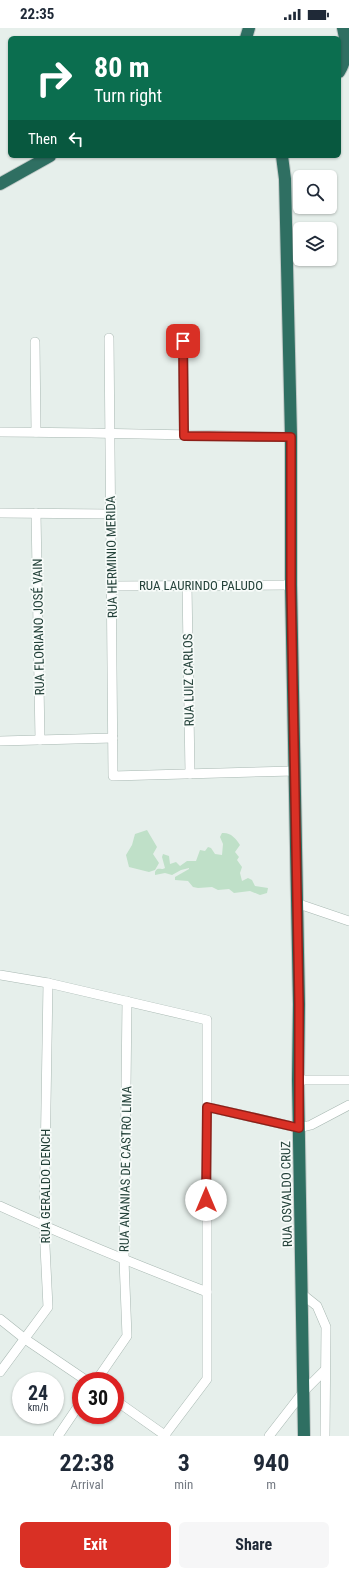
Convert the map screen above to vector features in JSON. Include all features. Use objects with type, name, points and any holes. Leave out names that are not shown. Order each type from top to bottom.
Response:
[{"type":"highway","points":[[341,67],[345,58],[346,48],[343,28]]},
{"type":"highway","points":[[0,184],[46,158]]},
{"type":"highway","points":[[282,158],[285,179]]},
{"type":"highway","points":[[285,179],[287,158]]},
{"type":"highway","name":"RUA OSVALDO CRUZ","points":[[285,179],[291,437],[291,585],[299,1004],[298,1080],[304,1436]]},
{"type":"street","name":"RUA HERMINIO MERIDA","points":[[110,338],[113,776],[190,774]]},
{"type":"street","points":[[183,341],[184,436]]},
{"type":"street","points":[[35,342],[36,432]]},
{"type":"street","points":[[0,432],[110,432],[184,436],[291,437]]},
{"type":"street","points":[[0,513],[111,514]]},
{"type":"street","name":"RUA FLORIANO JOSÉ VAIN","points":[[36,513],[40,740]]},
{"type":"street","name":"RUA LUIZ CARLOS","points":[[187,585],[190,774]]},
{"type":"street","name":"RUA LAURINDO PALUDO","points":[[112,586],[291,585]]},
{"type":"street","points":[[0,741],[113,738]]},
{"type":"street","points":[[190,774],[294,771]]},
{"type":"street","points":[[296,903],[349,921]]},
{"type":"street","points":[[0,975],[48,983],[207,1020],[206,1379],[165,1436],[124,1406]]},
{"type":"street","name":"RUA GERALDO DENCH","points":[[0,1372],[48,1307],[44,1226],[48,983]]},
{"type":"street","name":"RUA ANANIAS DE CASTRO LIMA","points":[[102,1372],[127,1336],[124,1260],[127,1001]]},
{"type":"street","points":[[298,1080],[349,1080]]},
{"type":"street","points":[[207,1107],[299,1128],[311,1125],[349,1105]]},
{"type":"street","points":[[0,1206],[124,1260],[206,1292]]},
{"type":"street","points":[[302,1294],[318,1306],[326,1327],[325,1436]]},
{"type":"street","points":[[0,1319],[25,1339],[74,1372]]},
{"type":"street","points":[[269,1436],[304,1391],[325,1370]]},
{"type":"street","points":[[58,1436],[72,1415]]},
{"type":"green space","points":[[147,830],[157,847],[153,854],[159,863],[155,870],[149,872],[129,867],[126,855],[132,845],[135,834]]},
{"type":"green space","points":[[222,833],[228,833],[237,840],[240,845],[235,852],[239,857],[237,860],[242,867],[240,873],[242,881],[248,878],[252,880],[255,886],[268,888],[267,893],[260,895],[250,891],[234,893],[229,889],[218,890],[212,887],[198,888],[193,887],[188,881],[175,880],[175,877],[189,868],[172,875],[165,873],[155,875],[157,869],[165,868],[162,857],[163,854],[169,856],[170,864],[176,862],[180,866],[187,861],[196,861],[200,850],[205,851],[208,847],[211,848],[215,854],[222,855],[223,844],[220,837]]},
{"type":"route","points":[[183,341],[184,436],[291,437],[291,585],[299,1004],[299,1128],[207,1107],[206,1200]]}]
